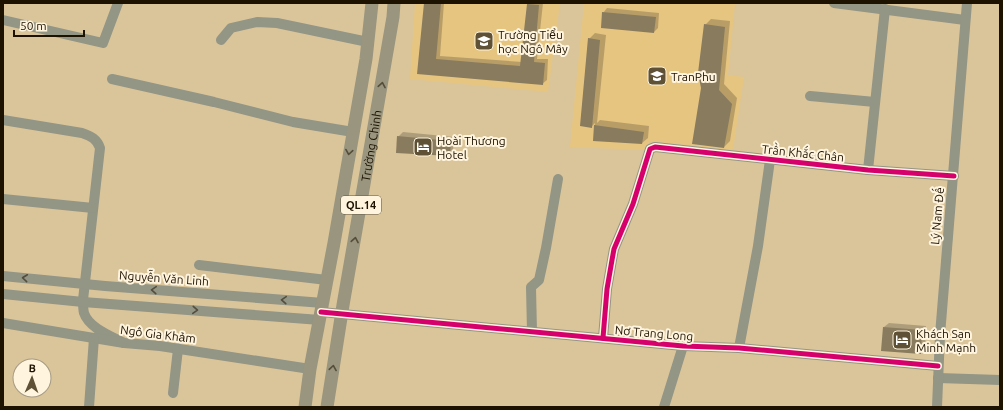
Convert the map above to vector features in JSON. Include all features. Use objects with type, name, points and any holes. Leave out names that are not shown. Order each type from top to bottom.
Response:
[{"type":"main road","name":"Trường Chinh","points":[[305,407],[310,369],[368,42],[372,3]]},
{"type":"main road","name":"Trường Chinh","points":[[327,407],[394,16],[394,3]]},
{"type":"street","points":[[3,20],[103,43],[118,3]]},
{"type":"street","points":[[834,3],[965,20]]},
{"type":"street","name":"Lý Nam Đế","points":[[936,407],[967,3]]},
{"type":"street","points":[[868,170],[885,9]]},
{"type":"street","points":[[221,40],[231,28],[257,22],[276,24],[368,42]]},
{"type":"street","points":[[112,79],[293,122],[352,132]]},
{"type":"street","points":[[810,96],[875,102]]},
{"type":"street","points":[[3,120],[82,133],[96,140],[100,148],[83,302],[84,314],[96,326],[124,343]]},
{"type":"street","name":"Trần Khắc Chân","points":[[603,338],[607,288],[614,249],[633,204],[650,149],[655,147],[868,170],[954,176]]},
{"type":"street","points":[[740,348],[758,246],[770,160]]},
{"type":"street","points":[[532,332],[531,287],[538,280],[546,248],[558,179]]},
{"type":"street","points":[[3,199],[93,208]]},
{"type":"street","points":[[199,265],[327,280]]},
{"type":"street","name":"Nguyễn Văn Linh","points":[[3,276],[321,311]]},
{"type":"street","points":[[3,294],[83,302],[321,311]]},
{"type":"street","name":"Nơ Trang Long","points":[[321,311],[683,346],[740,348],[938,366]]},
{"type":"street","name":"Ngô Gia Khảm","points":[[3,323],[124,343],[178,348],[310,369]]},
{"type":"street","points":[[89,407],[94,338]]},
{"type":"street","points":[[664,407],[683,346]]},
{"type":"street","points":[[173,393],[178,348]]},
{"type":"street","points":[[938,378],[1000,380]]},
{"type":"shaded area","name":"Trường Tiểu học Ngô Mây","points":[[415,3],[560,3],[548,92],[410,79]]},
{"type":"shaded area","name":"TranPhu","points":[[584,3],[735,4],[728,75],[744,77],[733,150],[650,141],[644,150],[570,147]]},
{"type":"building","points":[[424,3],[441,3],[436,59],[520,66],[527,4],[539,5],[534,62],[545,63],[543,85],[417,74]]},
{"type":"building","points":[[602,12],[656,17],[654,33],[601,28]]},
{"type":"building","points":[[704,24],[725,27],[719,90],[732,104],[724,148],[692,144],[701,88],[698,73]]},
{"type":"building","points":[[588,38],[600,40],[592,128],[580,126]]},
{"type":"building","points":[[594,125],[644,132],[642,144],[593,141]]},
{"type":"building","name":"Hoài Thương Hotel","points":[[397,136],[451,141],[450,156],[396,153]]},
{"type":"building","name":"Khách Sạn Minh Mạnh","points":[[883,327],[922,330],[921,354],[881,351]]},
{"type":"cycle path","points":[[603,338],[607,289],[614,249],[633,204],[650,149],[655,147],[868,170],[954,176]]},
{"type":"cycle path","points":[[321,312],[683,346],[739,348],[938,366]]},
{"type":"place","name":"Trường Tiểu học Ngô Mây","points":[[484,41]]},
{"type":"place","name":"TranPhu","points":[[657,76]]},
{"type":"place","name":"Hoài Thương Hotel","points":[[423,147]]},
{"type":"place","name":"Khách Sạn Minh Mạnh","points":[[902,340]]}]
